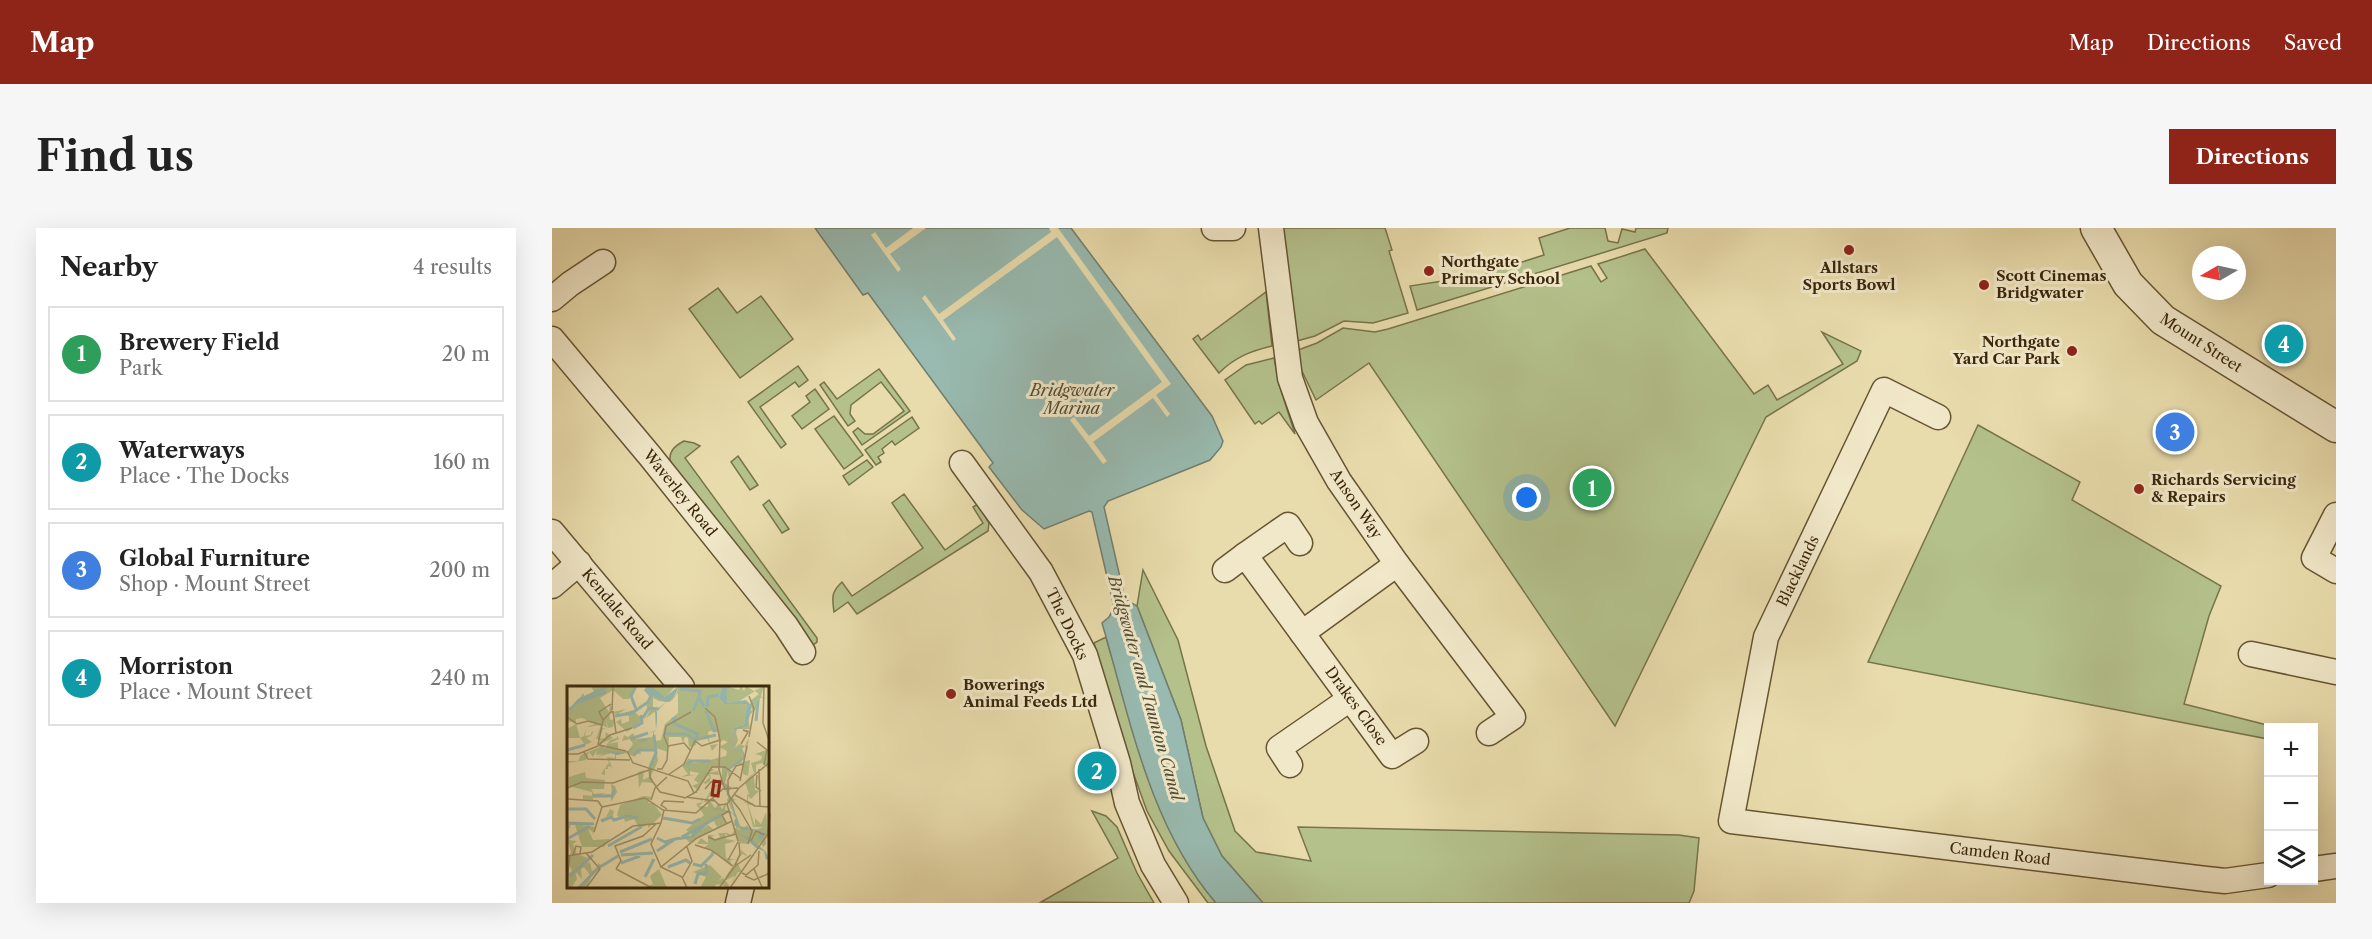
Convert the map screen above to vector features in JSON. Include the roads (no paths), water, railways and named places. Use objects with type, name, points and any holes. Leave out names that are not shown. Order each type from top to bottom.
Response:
[{"type":"street","points":[[1214,228],[1233,228]]},
{"type":"street","name":"Anson Way","points":[[1271,228],[1290,378],[1306,423],[1339,481],[1397,564],[1514,717],[1490,734]]},
{"type":"street","name":"Mount Street","points":[[2096,228],[2128,284],[2163,320],[2334,421]]},
{"type":"street","points":[[552,299],[603,262]]},
{"type":"street","name":"Waverley Road","points":[[552,339],[658,465],[786,626],[803,652]]},
{"type":"street","name":"Blacklands","points":[[1731,821],[1766,637],[1884,390],[1938,417]]},
{"type":"street","name":"The Docks","points":[[962,463],[1041,572],[1085,655],[1118,763],[1127,803],[1153,865],[1176,903]]},
{"type":"street","points":[[2336,515],[2314,558],[2336,572]]},
{"type":"street","points":[[1225,570],[1288,526]]},
{"type":"street","name":"Kendale Road","points":[[552,532],[681,686]]},
{"type":"street","name":"Drakes Close","points":[[1245,555],[1392,756],[1416,741]]},
{"type":"street","points":[[552,586],[579,563]]},
{"type":"street","points":[[1302,633],[1397,564]]},
{"type":"street","points":[[2251,654],[2336,672]]},
{"type":"street","points":[[1290,765],[1278,748],[1350,699]]},
{"type":"street","name":"Camden Road","points":[[1731,821],[2225,881],[2264,876]]},
{"type":"street","points":[[2318,868],[2336,866]]},
{"type":"street","points":[[738,903],[742,888]]},
{"type":"water","name":"Bridgwater Marina","points":[[815,228],[1071,228],[1212,416],[1223,441],[1210,460],[1108,501],[1104,507],[1124,595],[1128,601],[1137,606],[1181,720],[1203,818],[1222,856],[1263,903],[1216,903],[1193,872],[1174,840],[1158,805],[1144,769],[1102,623],[1109,617],[1114,607],[1092,512],[1089,511],[1044,529],[1022,510],[989,467],[993,463],[868,293],[863,295]]},
{"type":"place","name":"Allstars Sports Bowl","points":[[1849,250]]},
{"type":"place","name":"Northgate Primary School","points":[[1429,271]]},
{"type":"place","name":"Scott Cinemas Bridgwater","points":[[1984,285]]},
{"type":"place","name":"Morriston","points":[[2284,344]]},
{"type":"place","name":"Northgate Yard Car Park","points":[[2072,351]]},
{"type":"place","name":"Global Furniture","points":[[2175,432]]},
{"type":"place","name":"Brewery Field","points":[[1592,488]]},
{"type":"place","name":"Richards Servicing & Repairs","points":[[2139,489]]},
{"type":"place","name":"Bowerings Animal Feeds Ltd","points":[[951,694]]},
{"type":"place","name":"Waterways","points":[[1097,771]]},
{"type":"water label","name":"Bridgwater and Taunton Canal","points":[[1146,688]]}]
